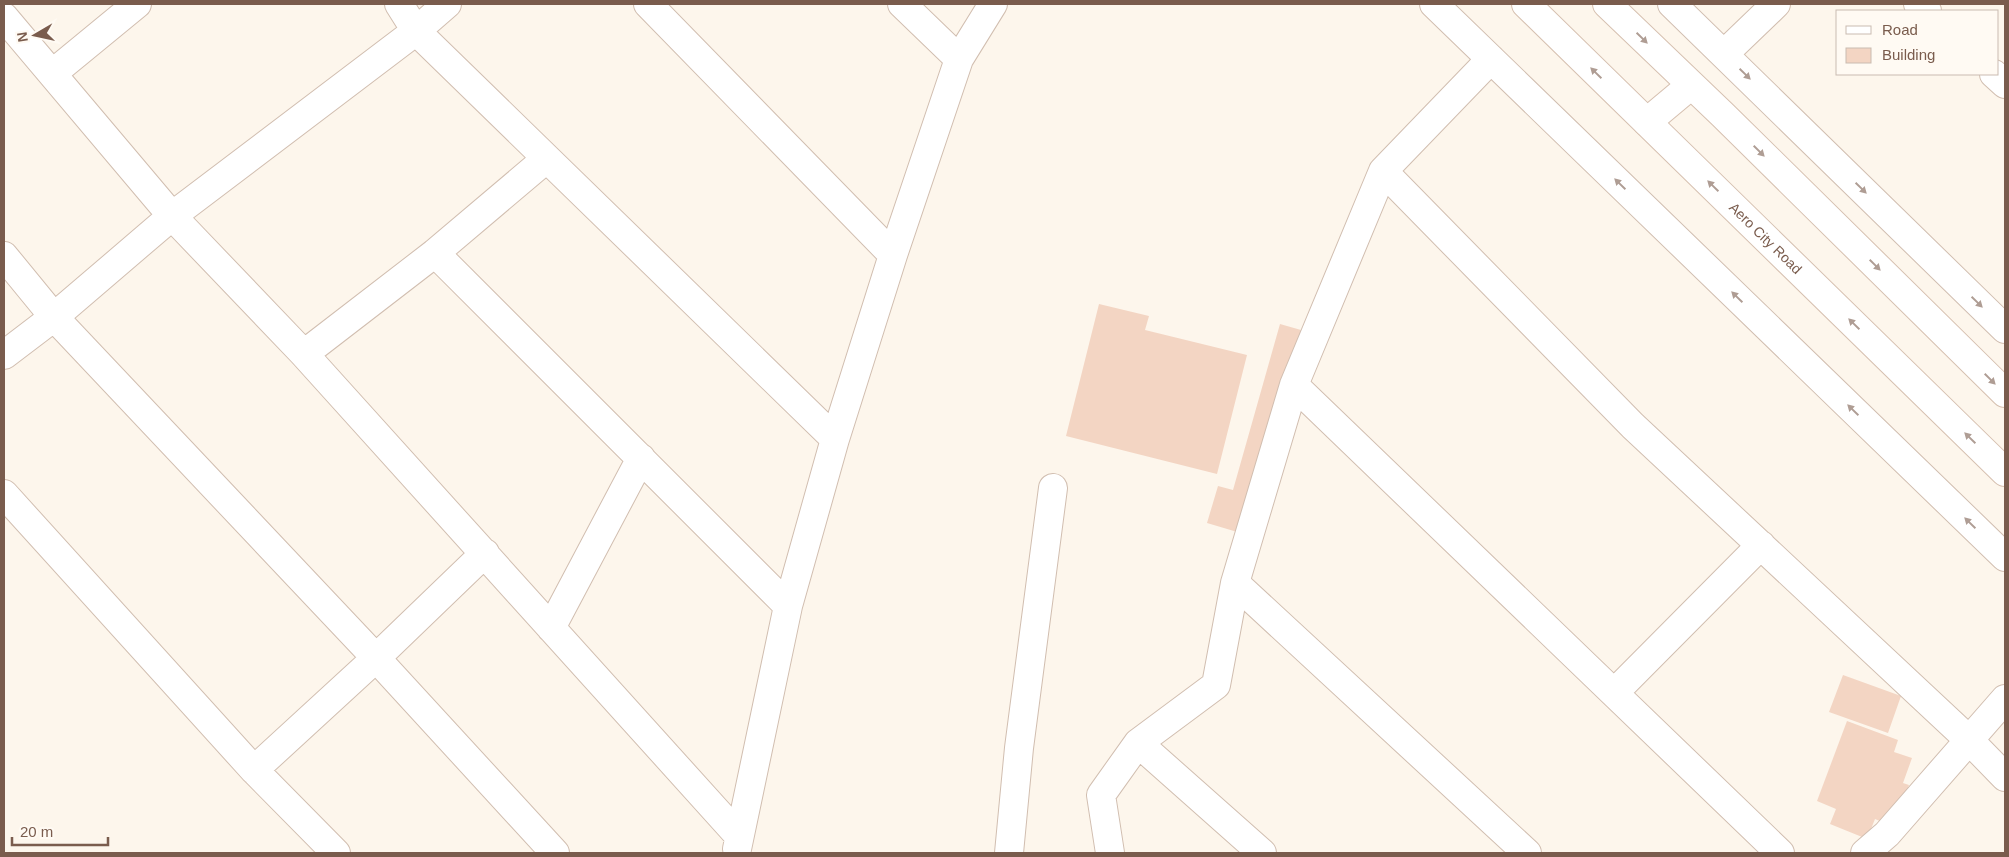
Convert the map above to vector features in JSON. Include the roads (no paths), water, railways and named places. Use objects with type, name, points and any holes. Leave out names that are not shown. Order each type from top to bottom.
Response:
[{"type":"street","points":[[53,73],[137,4]]},
{"type":"street","points":[[399,4],[416,30],[546,159],[835,439]]},
{"type":"street","points":[[4,355],[54,317],[172,216],[416,30],[447,4]]},
{"type":"street","points":[[648,4],[893,255]]},
{"type":"street","points":[[902,4],[959,60]]},
{"type":"street","points":[[737,845],[788,606],[835,439],[893,255],[959,60],[993,4]]},
{"type":"street","points":[[1434,4],[2005,557]]},
{"type":"street","name":"Aero City Road","points":[[1526,4],[2005,472]]},
{"type":"street","points":[[1607,4],[2005,393]]},
{"type":"street","points":[[1672,4],[2005,329]]},
{"type":"street","points":[[1724,54],[1776,4]]},
{"type":"street","points":[[4,17],[172,216],[304,354],[485,553],[737,845]]},
{"type":"street","points":[[1110,853],[1101,796],[1138,743],[1216,685],[1235,583],[1294,385],[1383,172],[1491,59]]},
{"type":"street","points":[[1995,75],[2005,84]]},
{"type":"street","points":[[1647,122],[1690,86]]},
{"type":"street","points":[[304,354],[436,253],[546,159]]},
{"type":"street","points":[[1383,172],[1633,426],[1969,740],[2005,777]]},
{"type":"street","points":[[436,253],[788,606]]},
{"type":"street","points":[[4,256],[54,317],[376,658],[555,853]]},
{"type":"street","points":[[1294,385],[1780,853]]},
{"type":"street","points":[[551,628],[641,458]]},
{"type":"street","points":[[1009,853],[1019,748],[1053,488]]},
{"type":"street","points":[[4,494],[254,770],[336,853]]},
{"type":"street","points":[[1614,693],[1760,545]]},
{"type":"street","points":[[254,770],[376,658],[485,553]]},
{"type":"street","points":[[1235,583],[1527,853]]},
{"type":"street","points":[[1865,853],[1887,834],[2005,699]]},
{"type":"street","points":[[1138,743],[1262,853]]}]
